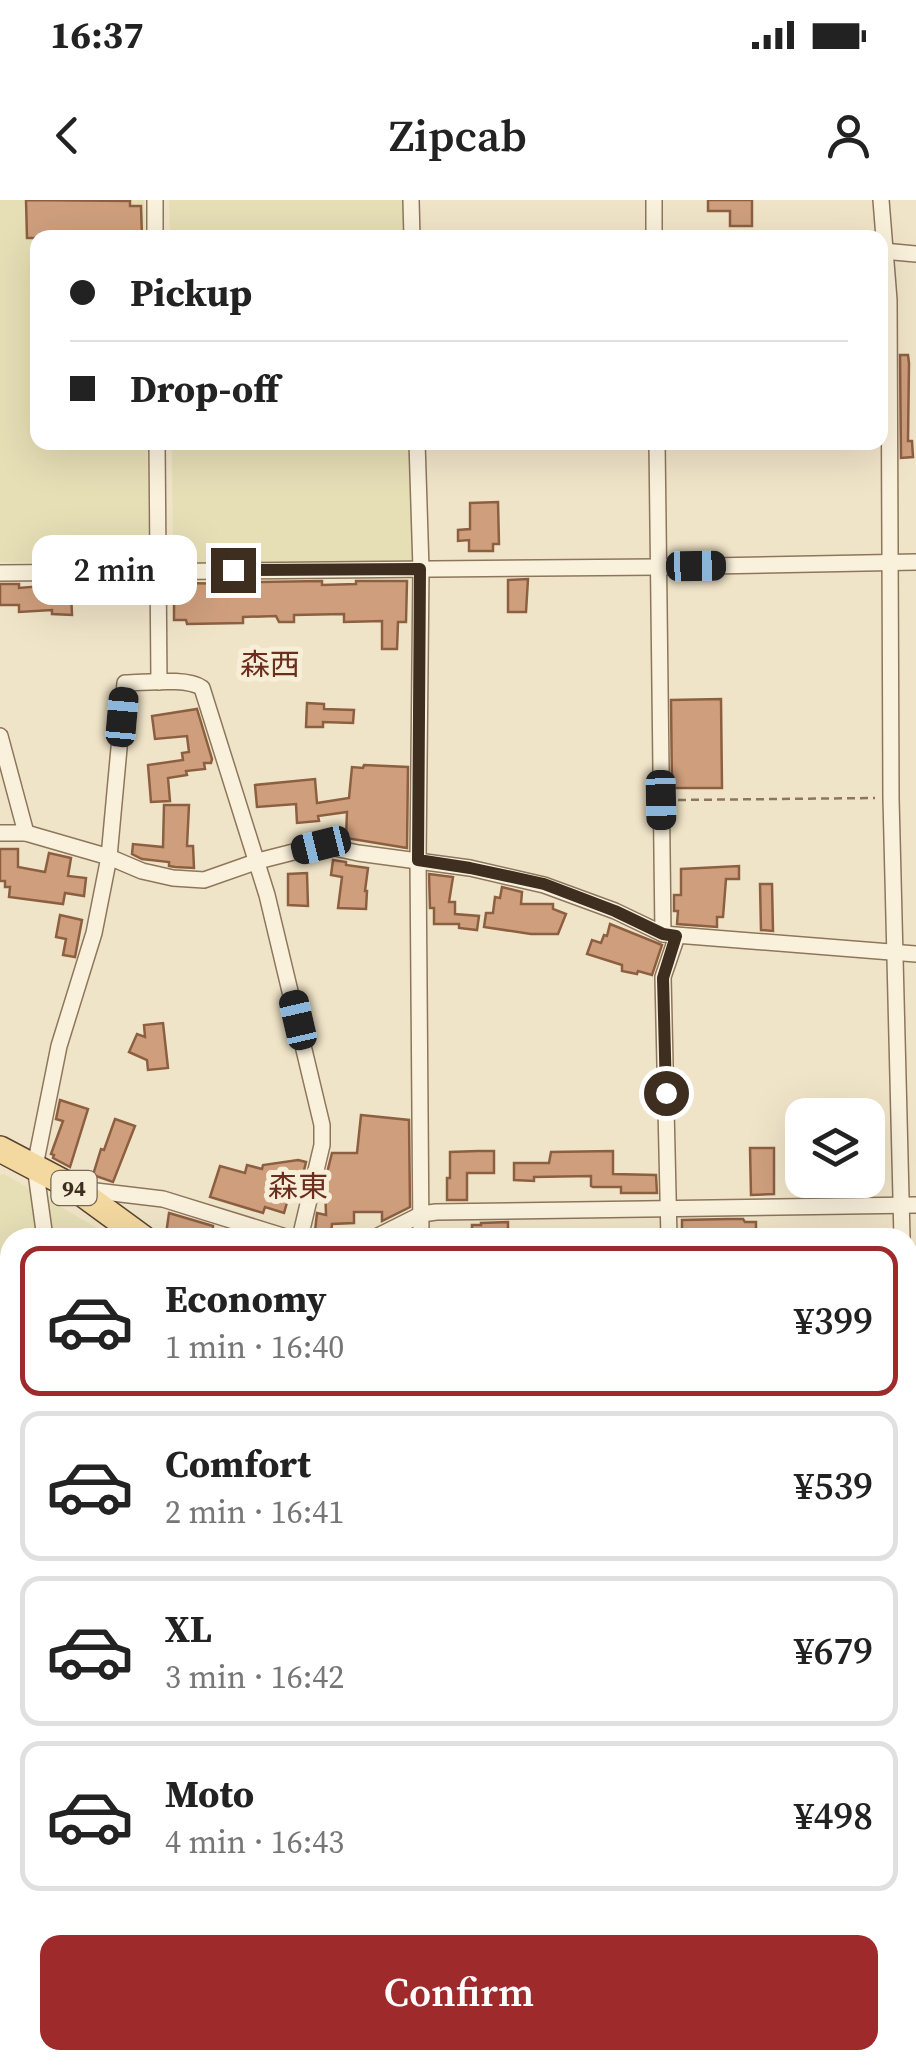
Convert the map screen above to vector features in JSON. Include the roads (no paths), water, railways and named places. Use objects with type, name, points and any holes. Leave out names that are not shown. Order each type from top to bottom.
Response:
[{"type":"main road","name":"94","points":[[0,1149],[76,1189],[129,1228]]},
{"type":"street","points":[[154,200],[155,230]]},
{"type":"street","points":[[411,200],[412,230]]},
{"type":"street","points":[[654,200],[654,230]]},
{"type":"street","points":[[881,200],[882,230]]},
{"type":"street","points":[[888,251],[916,254]]},
{"type":"street","points":[[394,1228],[422,1214],[909,1205],[895,951],[888,300]]},
{"type":"street","points":[[157,450],[159,682]]},
{"type":"street","points":[[417,450],[421,1228]]},
{"type":"street","points":[[656,450],[661,800],[670,935],[663,978],[670,1228]]},
{"type":"street","points":[[0,573],[916,562]]},
{"type":"street","points":[[43,1228],[35,1166],[59,1046],[94,933],[109,857],[125,683],[159,682],[196,683],[202,688],[258,861],[282,950],[322,1125],[322,1145],[302,1228]]},
{"type":"street","points":[[0,736],[26,832]]},
{"type":"street","points":[[0,833],[26,832],[142,871],[204,880],[321,845],[358,854],[470,868],[544,884],[670,935],[916,954]]},
{"type":"street","points":[[76,1189],[163,1199],[257,1228]]},
{"type":"district","name":"森西","points":[[270,664]]},
{"type":"district","name":"森東","points":[[298,1186]]}]
